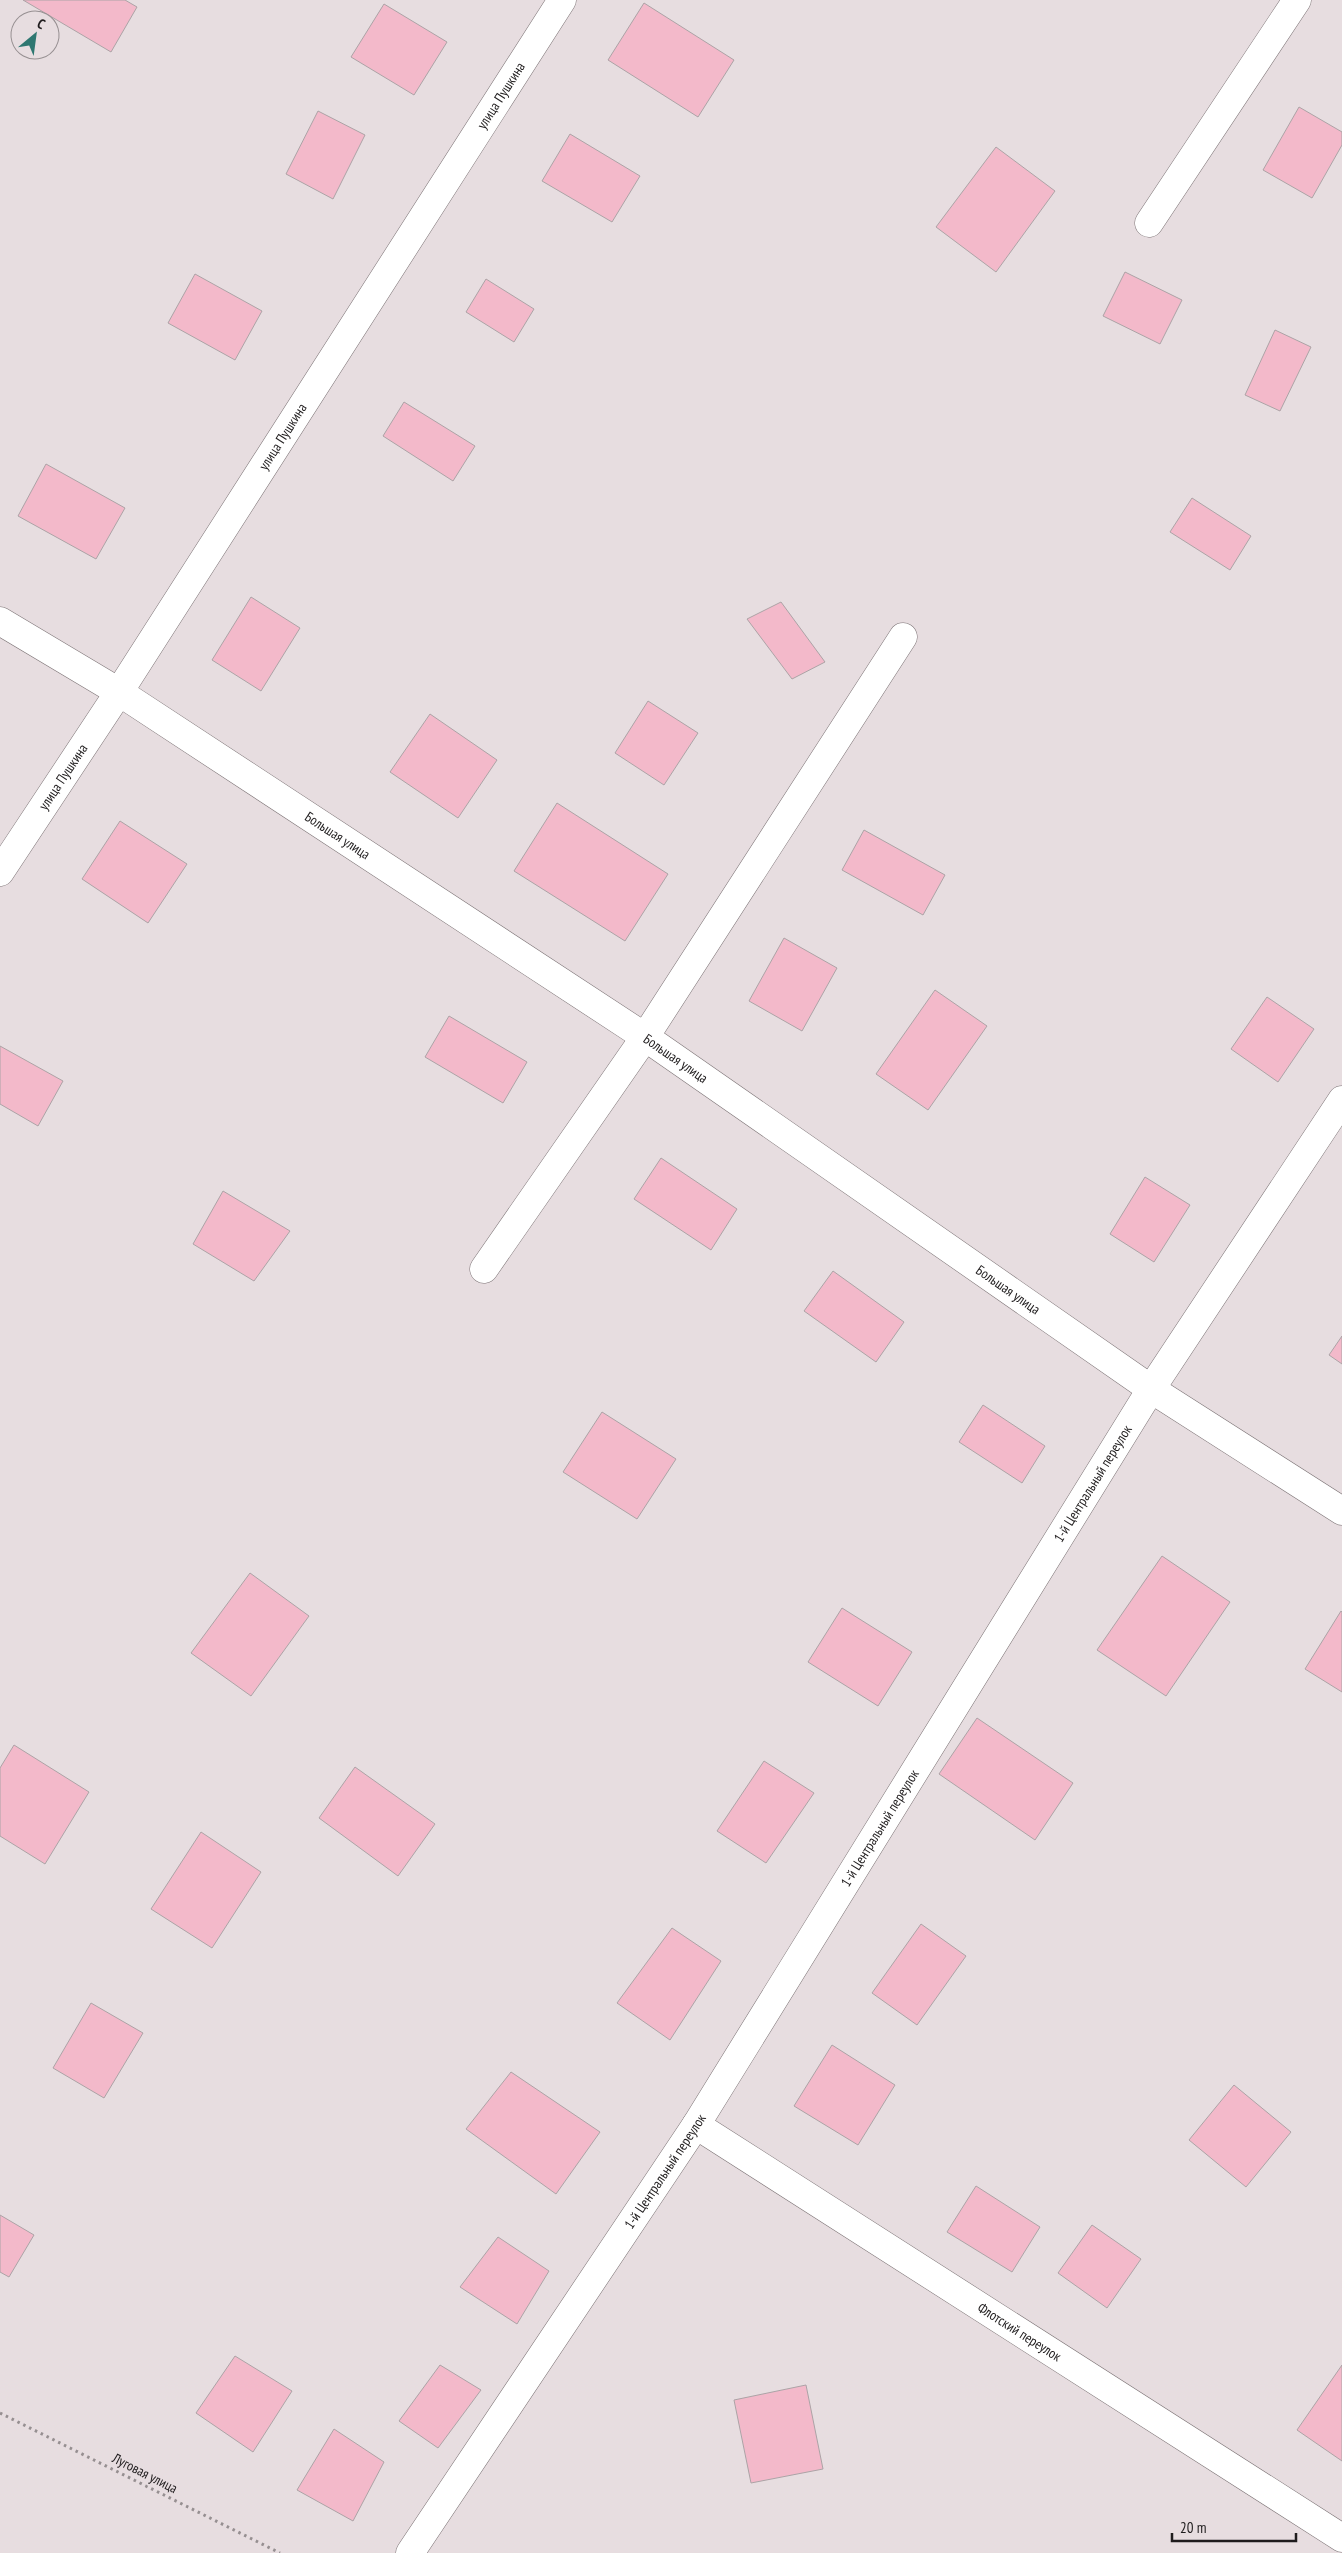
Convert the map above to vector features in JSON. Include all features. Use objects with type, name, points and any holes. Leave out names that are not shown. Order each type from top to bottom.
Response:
[{"type":"street","name":"улица Пушкина","points":[[0,872],[119,692],[562,0]]},
{"type":"street","points":[[1148,224],[1297,0]]},
{"type":"street","name":"Большая улица","points":[[0,621],[119,692],[645,1037],[1151,1388],[1342,1511]]},
{"type":"street","points":[[484,1270],[645,1037],[903,636]]},
{"type":"street","name":"1-й Центральный переулок","points":[[410,2553],[696,2125],[1151,1388],[1342,1100]]},
{"type":"street","name":"Флотский переулок","points":[[696,2125],[1342,2538]]},
{"type":"path","name":"Луговая улица","points":[[0,2413],[280,2553]]},
{"type":"building","points":[[23,0],[125,0],[137,7],[111,52],[60,22],[60,10],[40,10]]},
{"type":"building","points":[[644,3],[734,60],[698,117],[608,60]]},
{"type":"building","points":[[384,4],[447,42],[414,95],[351,57]]},
{"type":"building","points":[[1299,107],[1342,132],[1342,145],[1312,198],[1263,170]]},
{"type":"building","points":[[318,111],[365,135],[333,199],[286,174]]},
{"type":"building","points":[[570,134],[640,176],[612,222],[542,181]]},
{"type":"building","points":[[996,147],[1055,191],[996,272],[936,227]]},
{"type":"building","points":[[1125,272],[1182,300],[1160,344],[1103,316]]},
{"type":"building","points":[[195,274],[262,311],[235,360],[168,323]]},
{"type":"building","points":[[486,279],[534,309],[514,342],[466,312]]},
{"type":"building","points":[[1275,330],[1311,347],[1280,411],[1245,395]]},
{"type":"building","points":[[404,402],[475,446],[453,481],[383,436]]},
{"type":"building","points":[[46,464],[125,508],[96,559],[18,516]]},
{"type":"building","points":[[1192,498],[1251,536],[1230,570],[1170,532]]},
{"type":"building","points":[[251,597],[300,628],[261,691],[212,660]]},
{"type":"building","points":[[781,602],[825,662],[792,679],[747,619]]},
{"type":"building","points":[[648,701],[698,733],[664,785],[615,753]]},
{"type":"building","points":[[430,714],[497,760],[458,818],[390,772]]},
{"type":"building","points":[[557,803],[668,874],[625,941],[514,871]]},
{"type":"building","points":[[120,821],[187,864],[148,923],[82,879]]},
{"type":"building","points":[[864,830],[945,875],[923,915],[842,870]]},
{"type":"building","points":[[784,938],[837,968],[802,1031],[749,1001]]},
{"type":"building","points":[[935,990],[987,1026],[928,1110],[876,1074]]},
{"type":"building","points":[[1267,997],[1314,1029],[1278,1082],[1231,1049]]},
{"type":"building","points":[[449,1016],[527,1062],[503,1103],[425,1057]]},
{"type":"building","points":[[0,1046],[63,1081],[38,1126],[0,1104]]},
{"type":"building","points":[[661,1158],[737,1209],[711,1250],[634,1199]]},
{"type":"building","points":[[1145,1177],[1190,1205],[1154,1262],[1110,1234]]},
{"type":"building","points":[[223,1191],[290,1231],[254,1281],[193,1244]]},
{"type":"building","points":[[833,1271],[904,1322],[876,1362],[804,1311]]},
{"type":"building","points":[[1342,1336],[1342,1364],[1329,1355]]},
{"type":"building","points":[[983,1405],[1045,1446],[1022,1483],[959,1442]]},
{"type":"building","points":[[602,1412],[676,1459],[637,1519],[563,1472]]},
{"type":"building","points":[[1162,1556],[1230,1602],[1166,1696],[1097,1650]]},
{"type":"building","points":[[250,1573],[309,1616],[251,1696],[191,1653]]},
{"type":"building","points":[[842,1608],[912,1652],[878,1706],[808,1662]]},
{"type":"building","points":[[1342,1612],[1342,1692],[1305,1669]]},
{"type":"building","points":[[977,1718],[1073,1783],[1035,1840],[939,1774]]},
{"type":"building","points":[[14,1745],[89,1792],[45,1864],[0,1836],[0,1768]]},
{"type":"building","points":[[764,1761],[814,1793],[766,1863],[717,1831]]},
{"type":"building","points":[[355,1767],[435,1824],[398,1876],[319,1818]]},
{"type":"building","points":[[201,1832],[261,1872],[212,1948],[151,1909]]},
{"type":"building","points":[[921,1924],[966,1956],[917,2025],[872,1993]]},
{"type":"building","points":[[672,1928],[721,1961],[670,2040],[617,2003]]},
{"type":"building","points":[[91,2003],[143,2033],[104,2098],[53,2068]]},
{"type":"building","points":[[832,2045],[895,2085],[858,2145],[794,2106]]},
{"type":"building","points":[[511,2072],[600,2132],[556,2194],[466,2129]]},
{"type":"building","points":[[1234,2085],[1291,2132],[1246,2187],[1189,2140]]},
{"type":"building","points":[[976,2186],[1040,2227],[1012,2272],[947,2232]]},
{"type":"building","points":[[0,2215],[34,2235],[9,2277],[0,2272]]},
{"type":"building","points":[[1092,2225],[1141,2259],[1107,2308],[1058,2273]]},
{"type":"building","points":[[498,2237],[549,2271],[517,2324],[460,2287]]},
{"type":"building","points":[[235,2356],[292,2391],[253,2452],[196,2413]]},
{"type":"building","points":[[440,2365],[481,2390],[438,2448],[399,2421]]},
{"type":"building","points":[[1342,2365],[1342,2461],[1297,2430]]},
{"type":"building","points":[[806,2385],[823,2469],[751,2483],[734,2400]]},
{"type":"building","points":[[334,2429],[384,2462],[353,2521],[297,2490]]}]
